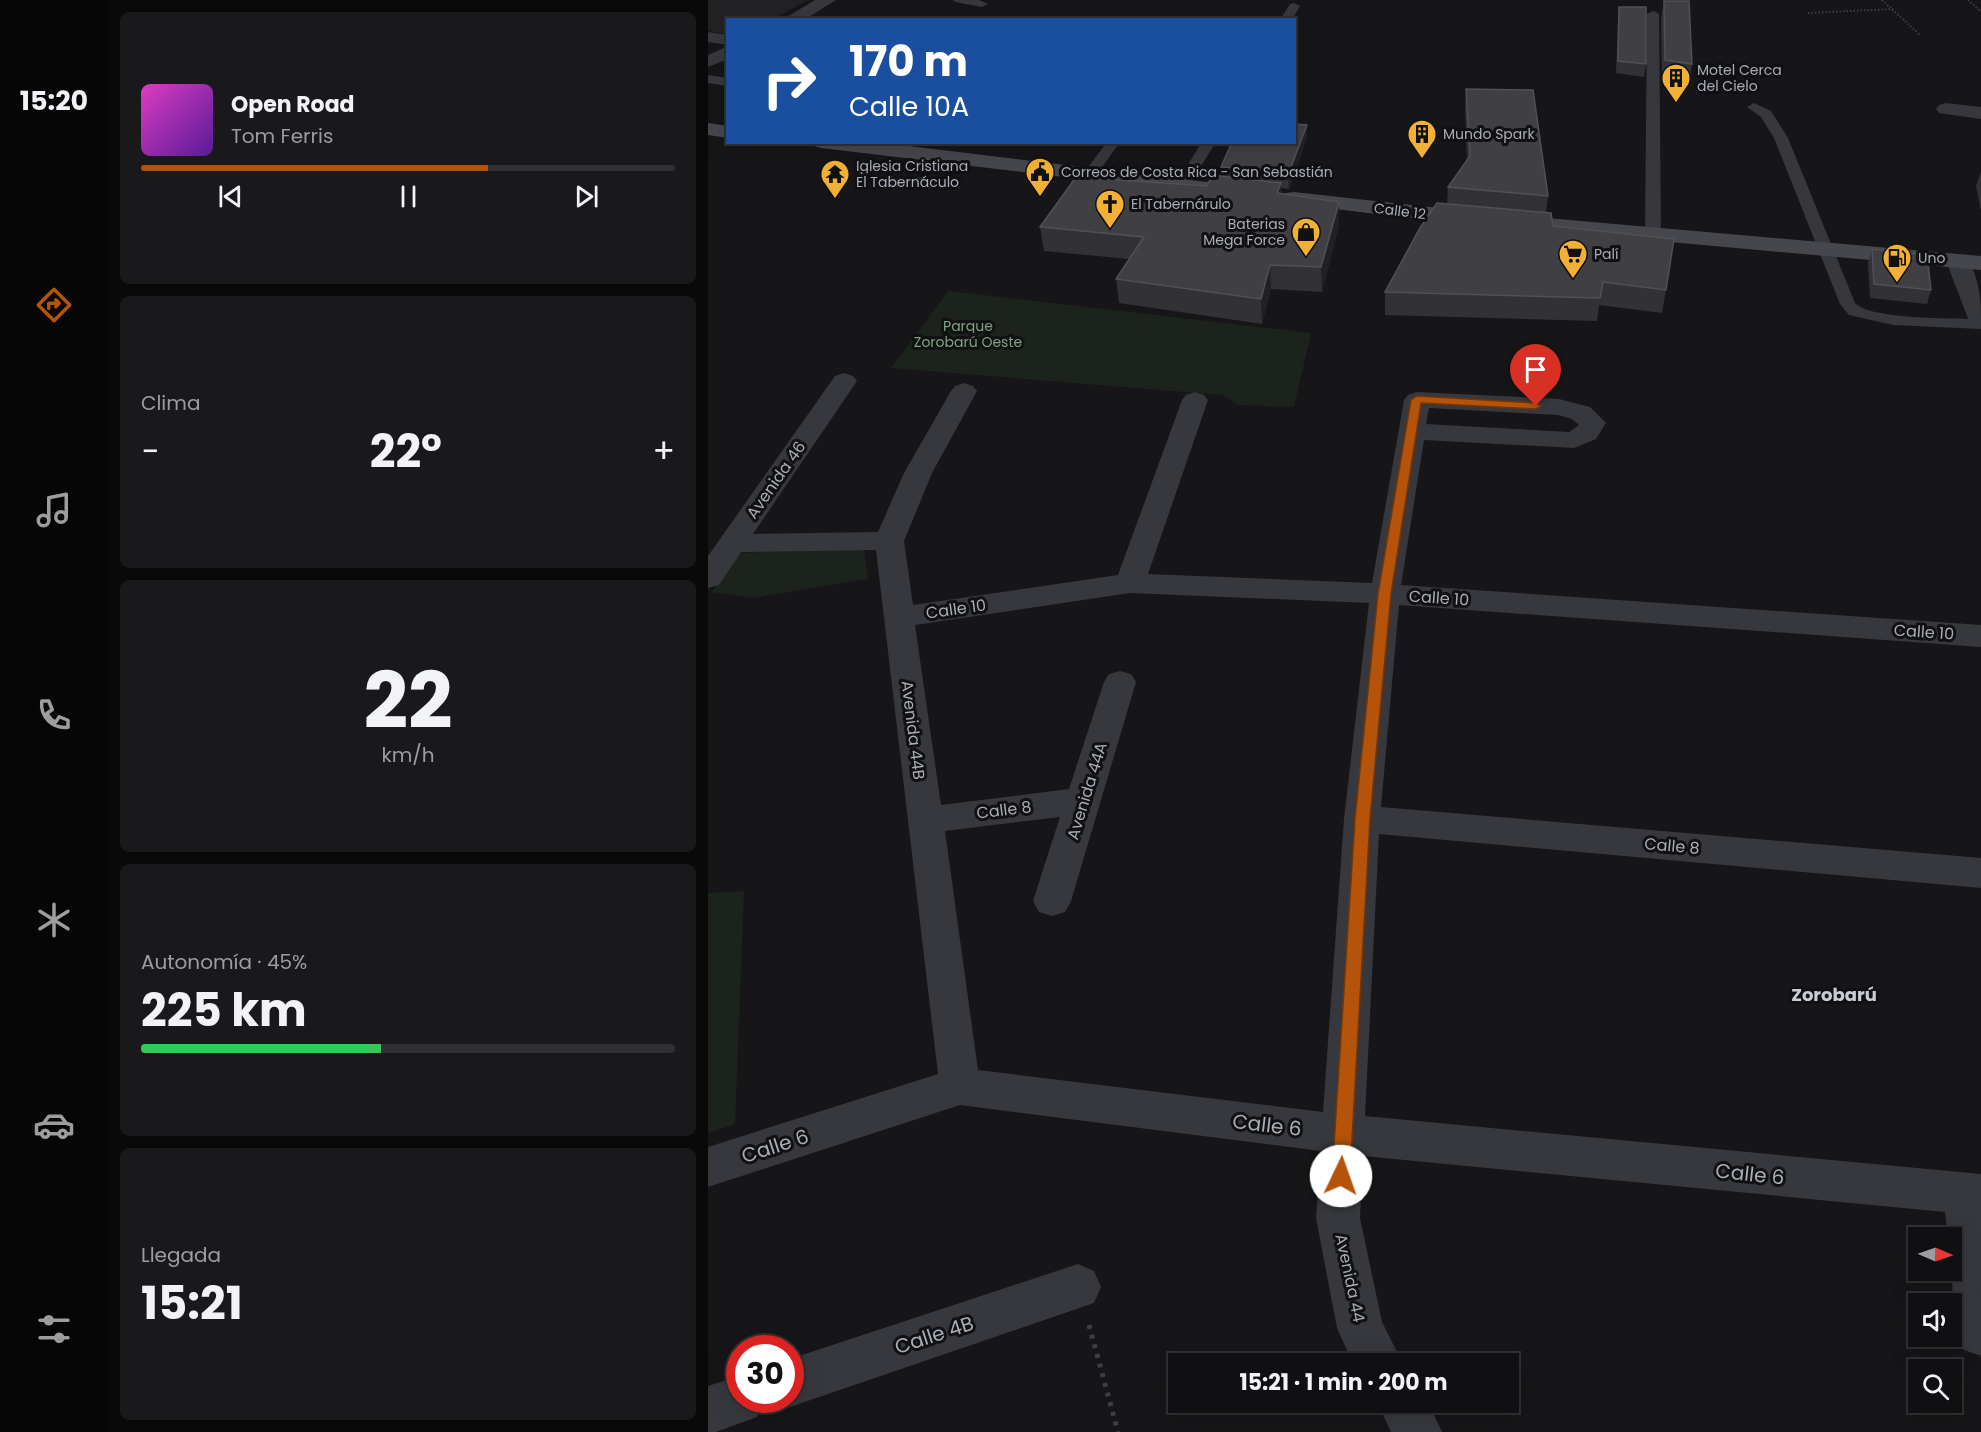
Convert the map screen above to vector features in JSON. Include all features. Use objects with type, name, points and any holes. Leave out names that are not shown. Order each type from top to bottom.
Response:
[{"type":"main road","points":[[708,129],[726,132]]},
{"type":"main road","points":[[838,144],[1238,191]]},
{"type":"main road","name":"Calle 12","points":[[1271,195],[1498,221],[1981,263]]},
{"type":"street","points":[[794,18],[828,0]]},
{"type":"street","points":[[708,37],[726,40]]},
{"type":"street","points":[[708,62],[726,52]]},
{"type":"street","points":[[1946,110],[1981,113]]},
{"type":"street","points":[[1957,261],[1981,322]]},
{"type":"street","name":"Avenida 46","points":[[708,578],[844,381]]},
{"type":"street","points":[[732,543],[889,541],[918,473],[964,391]]},
{"type":"street","points":[[1130,583],[1195,400]]},
{"type":"street","points":[[1559,407],[1581,412],[1593,423],[1587,433],[1574,440],[1414,415],[1559,407]]},
{"type":"street","name":"Avenida 44","points":[[1373,1353],[1360,1328],[1338,1218],[1362,819],[1384,594],[1414,415]]},
{"type":"street","name":"Avenida 44B","points":[[889,541],[960,1086]]},
{"type":"street","name":"Calle 10","points":[[899,617],[1130,583],[1384,594],[1981,636]]},
{"type":"street","name":"Avenida 44A","points":[[1052,901],[1120,682]]},
{"type":"street","name":"Calle 8","points":[[924,820],[1084,801]]},
{"type":"street","name":"Calle 8","points":[[1362,819],[1981,873]]},
{"type":"street","name":"Calle 6","points":[[708,1167],[960,1086],[1343,1134],[1973,1195]]},
{"type":"street","points":[[1973,1195],[1981,1333]]},
{"type":"street","name":"Calle 4B","points":[[804,1378],[1078,1287]]},
{"type":"street","points":[[708,1410],[726,1404]]},
{"type":"street","points":[[1406,1413],[1416,1432]]},
{"type":"lane","points":[[959,0],[982,4]]},
{"type":"lane","points":[[1287,18],[1294,6]]},
{"type":"lane","points":[[1653,14],[1653,235]]},
{"type":"lane","points":[[708,79],[726,82]]},
{"type":"lane","points":[[1754,107],[1766,114],[1781,138],[1799,178],[1825,250],[1848,304],[1855,312],[1893,321],[1981,322]]},
{"type":"lane","points":[[1090,174],[1112,144]]},
{"type":"lane","points":[[1182,185],[1208,144]]},
{"type":"path","points":[[1882,0],[1920,34]]},
{"type":"path","points":[[1968,0],[1981,12]]},
{"type":"path","points":[[1808,13],[1893,9]]},
{"type":"path","points":[[1078,1287],[1118,1432]]},
{"type":"shaded area","points":[[708,0],[808,0],[775,18],[726,18],[726,34],[708,31]]},
{"type":"green space","name":"Parque Zorobarú Oeste","points":[[948,291],[1311,333],[1294,407],[1239,405],[1222,395],[891,368]]},
{"type":"green space","points":[[864,548],[868,579],[753,598],[712,592],[739,553]]},
{"type":"green space","points":[[744,891],[735,1124],[708,1133],[708,893]]},
{"type":"building","points":[[1664,1],[1689,1],[1692,64],[1665,60]]},
{"type":"building","points":[[1619,7],[1646,7],[1646,64],[1618,61]]},
{"type":"building","points":[[1466,89],[1533,90],[1548,196],[1448,187],[1470,156]]},
{"type":"building","points":[[1296,124],[1307,125],[1288,175],[1221,167],[1231,144],[1296,144]]},
{"type":"building","points":[[1212,175],[1281,183],[1277,193],[1339,202],[1321,267],[1270,265],[1261,299],[1116,279],[1144,237],[1040,227],[1076,177],[1207,186]]},
{"type":"building","points":[[1437,203],[1551,213],[1553,226],[1674,239],[1666,290],[1603,282],[1600,298],[1385,292],[1420,228]]},
{"type":"building","points":[[1872,249],[1927,255],[1931,290],[1874,284]]},
{"type":"place","name":"Motel Cerca del Cielo","points":[[1676,104]]},
{"type":"place","name":"Mundo Spark","points":[[1422,160]]},
{"type":"place","name":"Correos de Costa Rica - San Sebastián","points":[[1040,198]]},
{"type":"place","name":"Iglesia Cristiana El Tabernáculo","points":[[835,200]]},
{"type":"place","name":"El Tabernárulo","points":[[1110,230]]},
{"type":"place","name":"Baterias Mega Force","points":[[1306,258]]},
{"type":"place","name":"Palí","points":[[1573,280]]},
{"type":"place","name":"Uno","points":[[1897,284]]},
{"type":"district","name":"Zorobarú","points":[[1834,994]]},
{"type":"route","points":[[1341,1176],[1362,819],[1384,594],[1417,400],[1536,406]]}]
